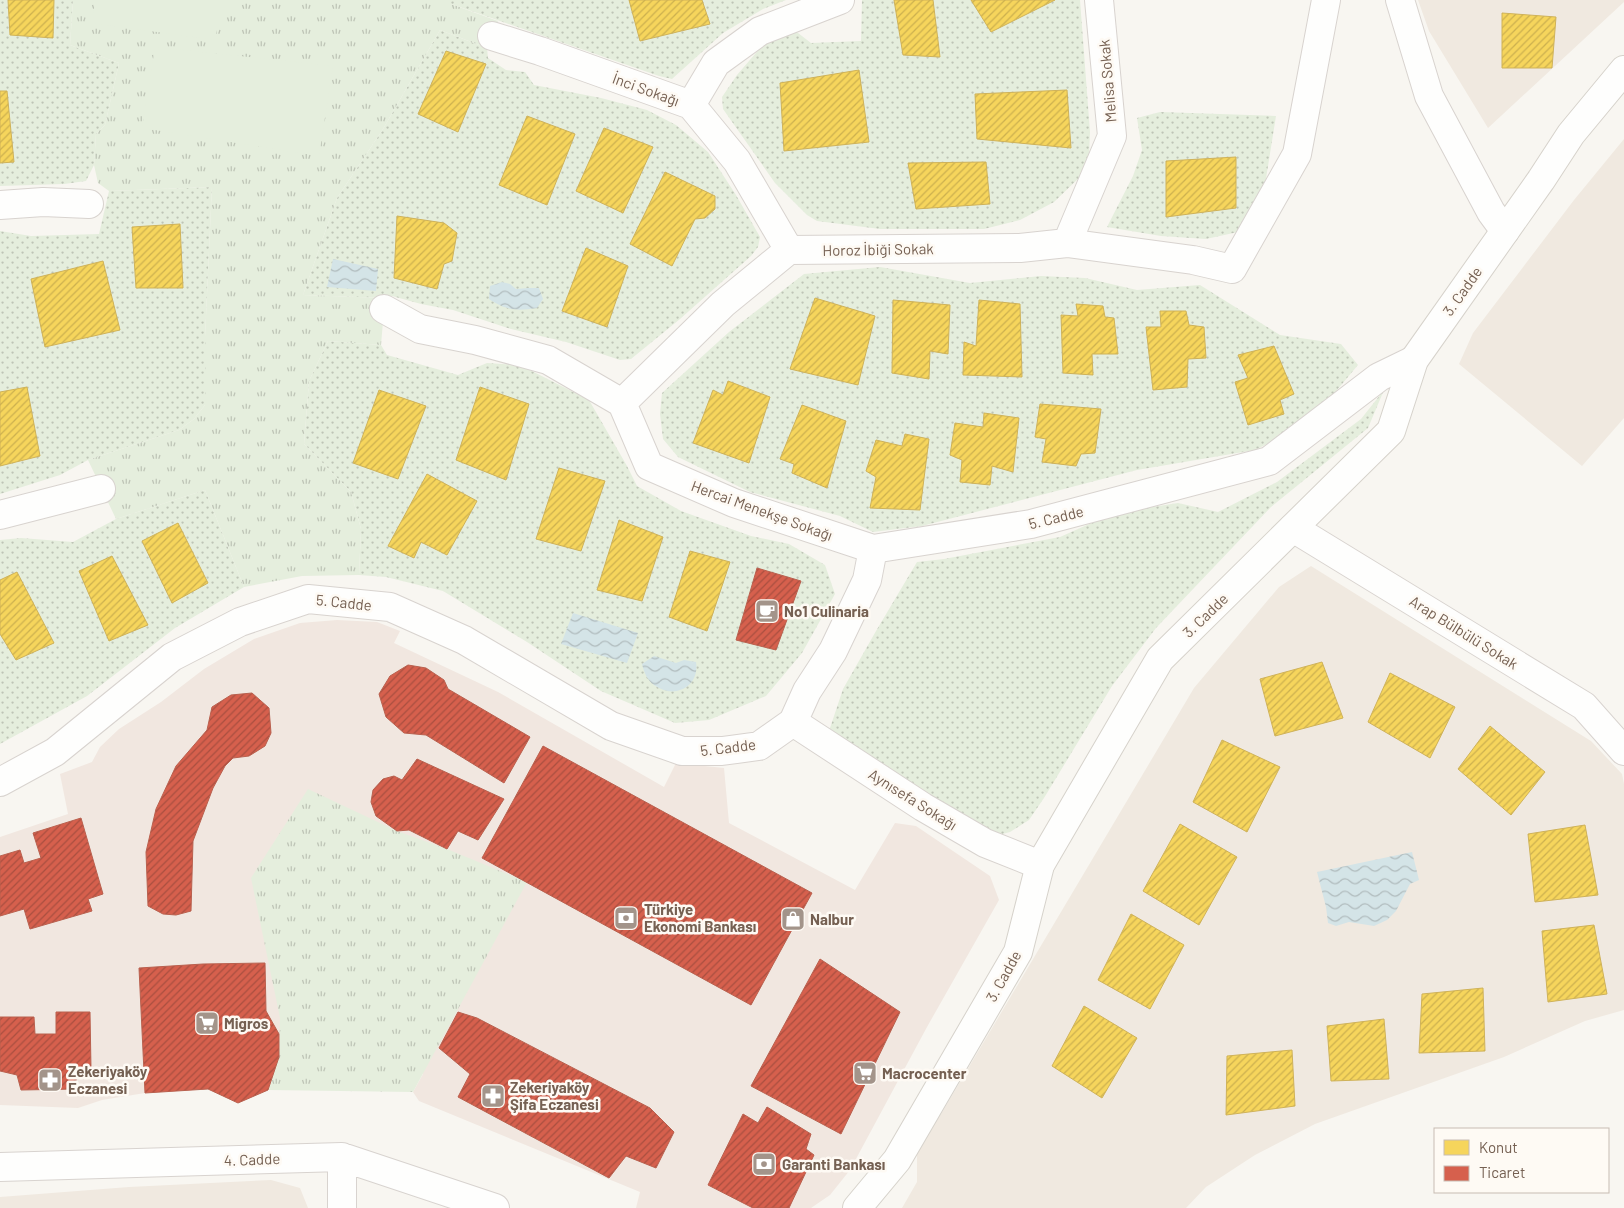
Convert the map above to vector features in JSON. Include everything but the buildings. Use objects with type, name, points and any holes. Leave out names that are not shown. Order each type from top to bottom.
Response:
[{"type":"street","points":[[691,105],[716,63],[760,31],[840,0]]},
{"type":"street","name":"Melisa Sokak","points":[[1067,244],[1112,136],[1099,0]]},
{"type":"street","name":"Horoz İbiği Sokak","points":[[789,250],[1020,248],[1067,244],[1193,260],[1232,269],[1297,154],[1326,0]]},
{"type":"street","points":[[1400,0],[1429,96],[1491,212],[1506,230]]},
{"type":"street","name":"İnci Sokağı","points":[[492,36],[540,51],[691,105],[737,161],[789,250]]},
{"type":"street","name":"3. Cadde","points":[[858,1208],[897,1160],[1018,952],[1040,865],[1160,660],[1391,431],[1414,360],[1541,180],[1571,134],[1624,70]]},
{"type":"street","points":[[0,205],[44,202],[88,204]]},
{"type":"street","points":[[384,309],[420,329],[475,340],[548,360],[622,403],[723,304],[789,250]]},
{"type":"street","name":"5. Cadde","points":[[0,782],[55,752],[172,657],[240,622],[308,599],[390,607],[464,640],[611,726],[682,751],[722,751],[759,746],[792,722],[807,691],[833,652],[867,580],[873,549],[1031,524],[1269,461],[1379,377],[1414,360]]},
{"type":"street","name":"Hercai Menekşe Sokağı","points":[[622,403],[649,466],[734,503],[873,549]]},
{"type":"street","points":[[0,515],[101,489]]},
{"type":"street","name":"Arap Bülbülü Sokak","points":[[1293,528],[1584,706],[1624,751]]},
{"type":"street","name":"Aynısefa Sokağı","points":[[792,722],[923,807],[985,843],[1040,865]]},
{"type":"street","points":[[342,1157],[342,1208]]},
{"type":"street","name":"4. Cadde","points":[[0,1167],[342,1157],[495,1208]]},
{"type":"shaded area","points":[[1418,0],[1624,0],[1624,2],[1488,128],[1429,31]]},
{"type":"shaded area","points":[[1624,139],[1624,418],[1582,466],[1459,364],[1473,333],[1574,200]]},
{"type":"shaded area","points":[[1311,566],[1591,741],[1622,774],[1624,784],[1624,1010],[1585,1021],[1504,1057],[1315,1124],[1255,1155],[1206,1187],[1186,1208],[902,1208],[917,1182],[917,1143],[941,1114],[1194,688],[1279,587]]},
{"type":"shaded area","points":[[337,620],[377,622],[400,631],[394,643],[498,692],[664,787],[676,763],[724,768],[729,823],[855,890],[895,823],[916,826],[990,876],[999,900],[927,1027],[850,1170],[830,1195],[811,1208],[636,1208],[640,1192],[419,1101],[413,1092],[423,1074],[279,1034],[279,1057],[268,1090],[238,1103],[208,1089],[145,1093],[102,1100],[78,1108],[0,1105],[0,837],[68,814],[60,774],[92,762],[100,747],[119,729],[161,702],[204,669],[254,639],[300,623]]},
{"type":"shaded area","points":[[271,1180],[300,1188],[308,1208],[0,1208],[0,1197],[129,1187]]},
{"type":"green space","points":[[0,0],[73,0],[70,45],[119,63],[105,125],[96,134],[94,165],[86,181],[64,184],[0,186]]},
{"type":"green space","points":[[73,0],[451,0],[451,4],[498,21],[487,48],[440,30],[383,129],[337,198],[303,295],[385,298],[381,345],[328,341],[309,381],[304,444],[351,492],[361,529],[359,575],[302,576],[244,587],[205,490],[116,519],[88,460],[179,430],[194,419],[205,405],[205,337],[212,187],[109,191],[98,183],[94,165],[96,134],[105,125],[119,63],[70,45]]},
{"type":"green space","points":[[95,0],[223,0],[215,40],[92,23]]},
{"type":"green space","points":[[451,0],[786,0],[763,9],[723,33],[672,79],[451,4]]},
{"type":"green space","points":[[862,0],[1080,0],[1090,132],[1089,156],[1080,177],[1054,202],[1020,220],[984,229],[880,229],[817,221],[807,215],[775,183],[723,109],[722,97],[737,75],[767,40],[789,26],[811,43],[861,41]]},
{"type":"green space","points":[[440,30],[487,48],[488,58],[506,70],[525,72],[534,85],[601,98],[647,110],[676,125],[708,152],[760,237],[758,247],[751,256],[680,319],[631,359],[620,360],[566,342],[511,329],[453,310],[392,296],[385,298],[303,295],[337,198],[383,129]]},
{"type":"green space","points":[[155,47],[333,66],[319,156],[142,128]]},
{"type":"green space","points":[[1160,112],[1276,116],[1264,191],[1238,232],[1206,239],[1161,236],[1107,227],[1133,176],[1142,150],[1137,118]]},
{"type":"green space","points":[[212,187],[205,337],[205,405],[194,419],[179,430],[88,460],[60,475],[0,494],[0,231],[31,236],[99,234],[109,191]]},
{"type":"green space","points":[[880,267],[970,283],[1041,276],[1085,278],[1137,290],[1200,285],[1280,335],[1341,344],[1358,365],[1316,415],[1283,436],[1255,450],[1137,470],[922,526],[873,532],[840,516],[750,492],[678,457],[663,439],[660,414],[662,393],[729,332],[804,274]]},
{"type":"green space","points":[[328,341],[381,345],[387,355],[458,375],[487,363],[520,365],[589,400],[637,486],[681,511],[751,536],[789,544],[825,565],[835,594],[802,653],[766,696],[709,720],[675,723],[601,691],[527,642],[443,591],[386,577],[359,575],[361,529],[351,492],[304,444],[309,381]]},
{"type":"green space","points":[[1384,390],[1368,428],[1271,507],[1156,628],[1112,686],[1029,820],[1010,832],[995,836],[902,782],[829,731],[843,689],[917,562],[944,559],[1060,537],[1114,513],[1178,503],[1218,512],[1277,482],[1361,419]]},
{"type":"green space","points":[[205,490],[244,587],[175,628],[87,696],[0,744],[0,540],[21,538],[73,542],[116,519]]},
{"type":"green space","points":[[308,789],[397,831],[447,849],[527,882],[413,1092],[268,1090],[279,1057],[280,1018],[251,878]]},
{"type":"water","points":[[333,259],[378,269],[376,291],[327,287]]},
{"type":"water","points":[[502,282],[510,284],[516,289],[539,288],[543,299],[537,308],[518,310],[501,306],[489,299],[490,286]]},
{"type":"water","points":[[573,613],[638,633],[627,663],[561,644]]},
{"type":"water","points":[[654,656],[676,663],[684,660],[696,662],[694,678],[690,684],[677,691],[662,689],[654,685],[649,681],[642,664]]},
{"type":"water","points":[[1412,852],[1419,880],[1410,884],[1396,911],[1387,920],[1374,926],[1349,922],[1336,926],[1328,923],[1317,872]]},
{"type":"place","name":"No1 Culinaria","points":[[767,611]]},
{"type":"place","name":"Türkiye Ekonomi Bankası","points":[[626,918]]},
{"type":"place","name":"Nalbur","points":[[793,919]]},
{"type":"place","name":"Migros","points":[[207,1023]]},
{"type":"place","name":"Macrocenter","points":[[865,1073]]},
{"type":"place","name":"Zekeriyaköy Eczanesi","points":[[50,1080]]},
{"type":"place","name":"Zekeriyaköy Şifa Eczanesi","points":[[493,1096]]},
{"type":"place","name":"Garanti Bankası","points":[[764,1164]]}]
